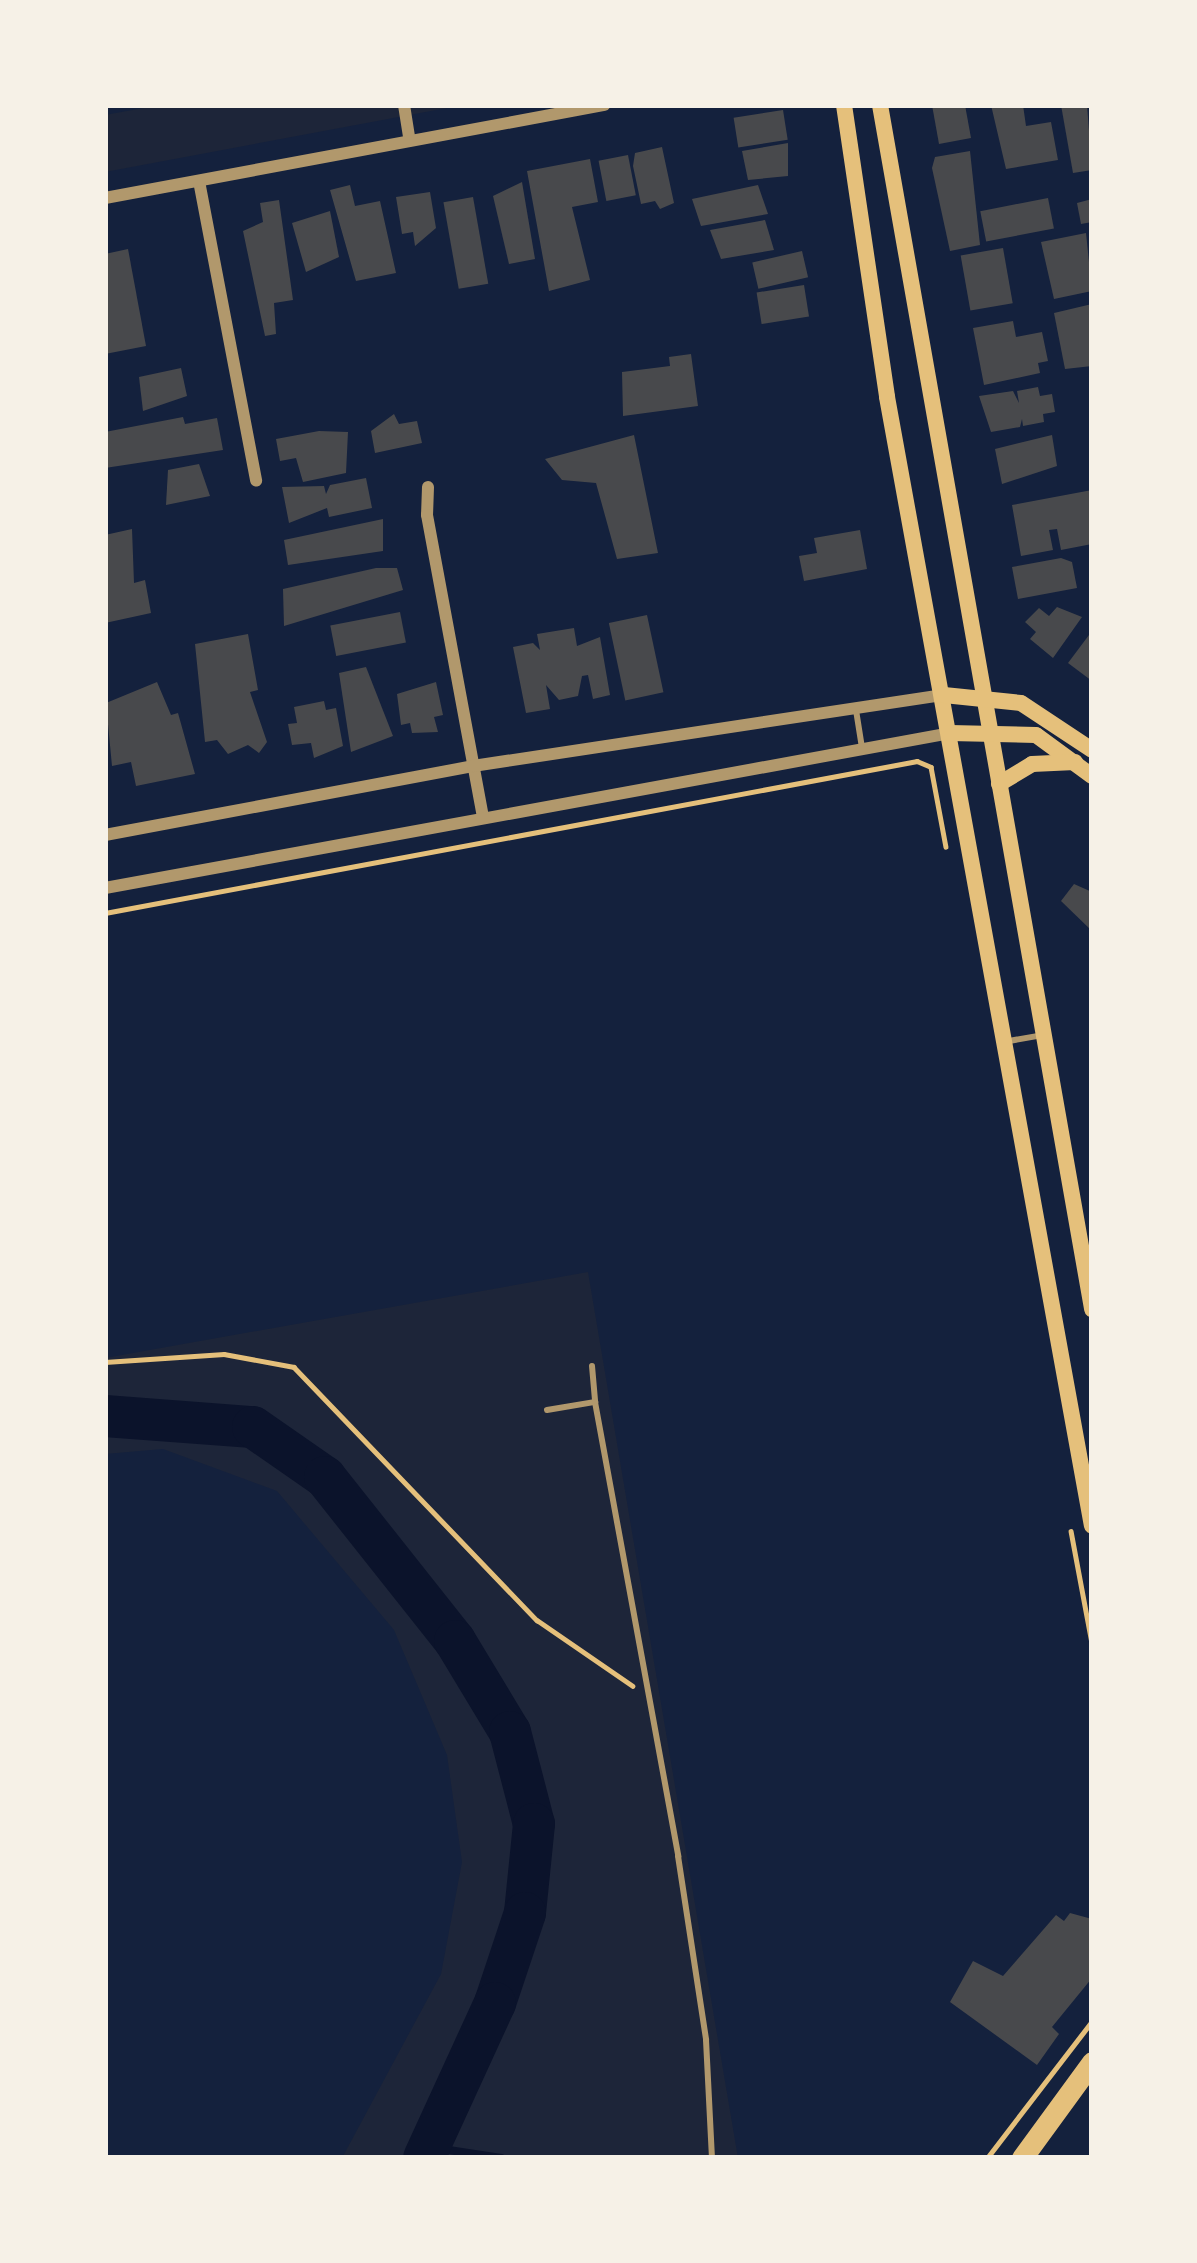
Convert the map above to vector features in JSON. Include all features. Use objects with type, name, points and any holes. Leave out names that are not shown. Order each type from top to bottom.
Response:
[{"type":"highway","points":[[1022,2158],[1092,2062]]},
{"type":"main road","points":[[844,105],[887,398],[1092,1526]]},
{"type":"main road","points":[[880,105],[1092,1309]]},
{"type":"main road","points":[[944,695],[1032,707],[1092,750]]},
{"type":"main road","points":[[950,733],[990,729],[1036,735],[1092,776]]},
{"type":"main road","points":[[999,784],[1032,764],[1075,762]]},
{"type":"street","points":[[404,105],[410,141]]},
{"type":"street","points":[[105,198],[604,105]]},
{"type":"street","points":[[199,181],[256,481]]},
{"type":"street","points":[[428,487],[483,818]]},
{"type":"street","points":[[105,835],[473,766],[944,695]]},
{"type":"street","points":[[105,888],[950,733]]},
{"type":"lane","points":[[855,706],[862,747]]},
{"type":"lane","points":[[1006,1042],[1042,1035]]},
{"type":"lane","points":[[592,1366],[643,1691],[706,2040],[712,2158]]},
{"type":"lane","points":[[547,1410],[595,1402]]},
{"type":"path","points":[[105,913],[917,761],[931,767],[949,863]]},
{"type":"path","points":[[105,1362],[224,1354],[294,1367],[537,1620],[643,1691]]},
{"type":"path","points":[[1069,1520],[1092,1643]]},
{"type":"path","points":[[987,2158],[1092,2021]]},
{"type":"shaded area","points":[[160,105],[463,105],[105,172],[105,115]]},
{"type":"shaded area","points":[[588,1272],[738,2158],[342,2158],[441,1974],[462,1862],[447,1755],[394,1630],[277,1491],[163,1449],[105,1454],[105,1358]]},
{"type":"building","points":[[932,105],[965,105],[971,138],[939,144]]},
{"type":"building","points":[[991,105],[1023,105],[1026,126],[1051,122],[1058,160],[1006,169]]},
{"type":"building","points":[[1061,105],[1087,105],[1092,170],[1073,173]]},
{"type":"building","points":[[783,110],[788,140],[738,147],[734,118]]},
{"type":"building","points":[[788,143],[788,176],[748,180],[742,151]]},
{"type":"building","points":[[662,147],[674,203],[660,209],[655,201],[641,204],[633,166],[635,153]]},
{"type":"building","points":[[970,151],[980,245],[950,251],[932,168],[935,157]]},
{"type":"building","points":[[628,155],[636,195],[606,201],[599,161]]},
{"type":"building","points":[[590,159],[598,202],[572,207],[590,280],[549,291],[527,171]]},
{"type":"building","points":[[522,182],[535,259],[509,264],[493,196]]},
{"type":"building","points":[[350,185],[355,206],[380,201],[396,273],[356,281],[330,190]]},
{"type":"building","points":[[758,185],[768,214],[701,226],[692,199]]},
{"type":"building","points":[[430,192],[436,228],[415,246],[413,232],[402,234],[396,197]]},
{"type":"building","points":[[473,197],[488,284],[459,289],[443,202]]},
{"type":"building","points":[[1048,198],[1054,228],[986,242],[980,211]]},
{"type":"building","points":[[1092,199],[1092,222],[1081,224],[1077,203]]},
{"type":"building","points":[[279,200],[293,300],[274,303],[276,334],[265,336],[243,231],[263,222],[260,203]]},
{"type":"building","points":[[330,211],[339,257],[306,272],[292,223]]},
{"type":"building","points":[[765,220],[774,250],[721,259],[710,230]]},
{"type":"building","points":[[1086,233],[1092,291],[1054,299],[1041,242]]},
{"type":"building","points":[[1003,248],[1013,303],[970,311],[961,255]]},
{"type":"building","points":[[128,249],[146,346],[105,354],[105,254]]},
{"type":"building","points":[[802,251],[808,277],[758,289],[752,262]]},
{"type":"building","points":[[804,285],[809,317],[762,324],[757,293]]},
{"type":"building","points":[[1092,304],[1092,366],[1065,369],[1054,313]]},
{"type":"building","points":[[1013,321],[1016,337],[1042,332],[1048,361],[1038,363],[1040,373],[984,385],[973,328]]},
{"type":"building","points":[[691,354],[698,406],[623,416],[622,372],[670,366],[669,357]]},
{"type":"building","points":[[181,368],[187,396],[143,411],[139,377]]},
{"type":"building","points":[[1038,387],[1040,396],[1052,394],[1055,412],[1043,414],[1044,422],[1023,426],[1022,419],[1020,427],[991,432],[979,396],[1013,391],[1019,403],[1017,391]]},
{"type":"building","points":[[394,414],[399,424],[417,421],[422,443],[375,453],[371,431]]},
{"type":"building","points":[[183,417],[185,424],[217,418],[223,450],[105,468],[105,432]]},
{"type":"building","points":[[319,431],[348,432],[346,473],[303,482],[296,458],[280,461],[276,439]]},
{"type":"building","points":[[634,435],[658,553],[617,559],[596,483],[562,480],[545,459]]},
{"type":"building","points":[[1052,435],[1057,466],[1002,484],[995,449]]},
{"type":"building","points":[[199,464],[210,496],[166,505],[168,470]]},
{"type":"building","points":[[366,478],[372,508],[329,517],[327,508],[289,523],[282,487],[324,486],[326,494],[330,485]]},
{"type":"building","points":[[1092,490],[1092,544],[1061,550],[1057,529],[1049,530],[1053,550],[1021,556],[1012,505]]},
{"type":"building","points":[[383,519],[383,551],[288,565],[284,540]]},
{"type":"building","points":[[132,529],[134,583],[145,580],[151,613],[105,623],[105,535]]},
{"type":"building","points":[[860,530],[867,569],[804,581],[799,556],[817,553],[814,538]]},
{"type":"building","points":[[1061,558],[1072,562],[1077,588],[1018,599],[1012,567]]},
{"type":"building","points":[[376,568],[397,568],[403,590],[284,626],[283,589]]},
{"type":"building","points":[[1057,607],[1082,617],[1053,658],[1030,639],[1036,632],[1025,622],[1039,608],[1049,616]]},
{"type":"building","points":[[400,612],[406,642],[336,656],[330,626]]},
{"type":"building","points":[[647,615],[663,692],[625,700],[609,623]]},
{"type":"building","points":[[574,628],[577,646],[600,637],[610,695],[593,699],[588,675],[582,676],[578,696],[559,700],[546,685],[550,709],[526,713],[513,647],[533,643],[540,650],[537,634]]},
{"type":"building","points":[[1092,631],[1092,681],[1068,663]]},
{"type":"building","points":[[248,634],[258,690],[250,692],[267,742],[259,753],[248,745],[228,754],[217,740],[205,742],[195,644]]},
{"type":"building","points":[[366,667],[393,736],[351,752],[339,673]]},
{"type":"building","points":[[157,682],[171,715],[178,713],[195,774],[136,786],[131,762],[112,766],[106,703]]},
{"type":"building","points":[[436,682],[443,715],[434,717],[438,732],[412,733],[410,723],[401,725],[397,694]]},
{"type":"building","points":[[324,701],[326,710],[336,708],[343,746],[314,758],[311,743],[292,745],[288,724],[297,723],[294,707]]},
{"type":"building","points":[[1074,884],[1092,892],[1092,931],[1061,901]]},
{"type":"building","points":[[1070,1913],[1092,1919],[1092,1978],[1052,2027],[1059,2034],[1037,2065],[950,2002],[973,1961],[1003,1976],[1056,1915],[1064,1921]]},
{"type":"waterway","points":[[105,1416],[253,1427],[325,1477],[455,1641],[510,1732],[534,1824],[525,1913],[495,2003],[424,2158]]},
{"type":"waterway","points":[[429,2147],[501,2158]]}]
